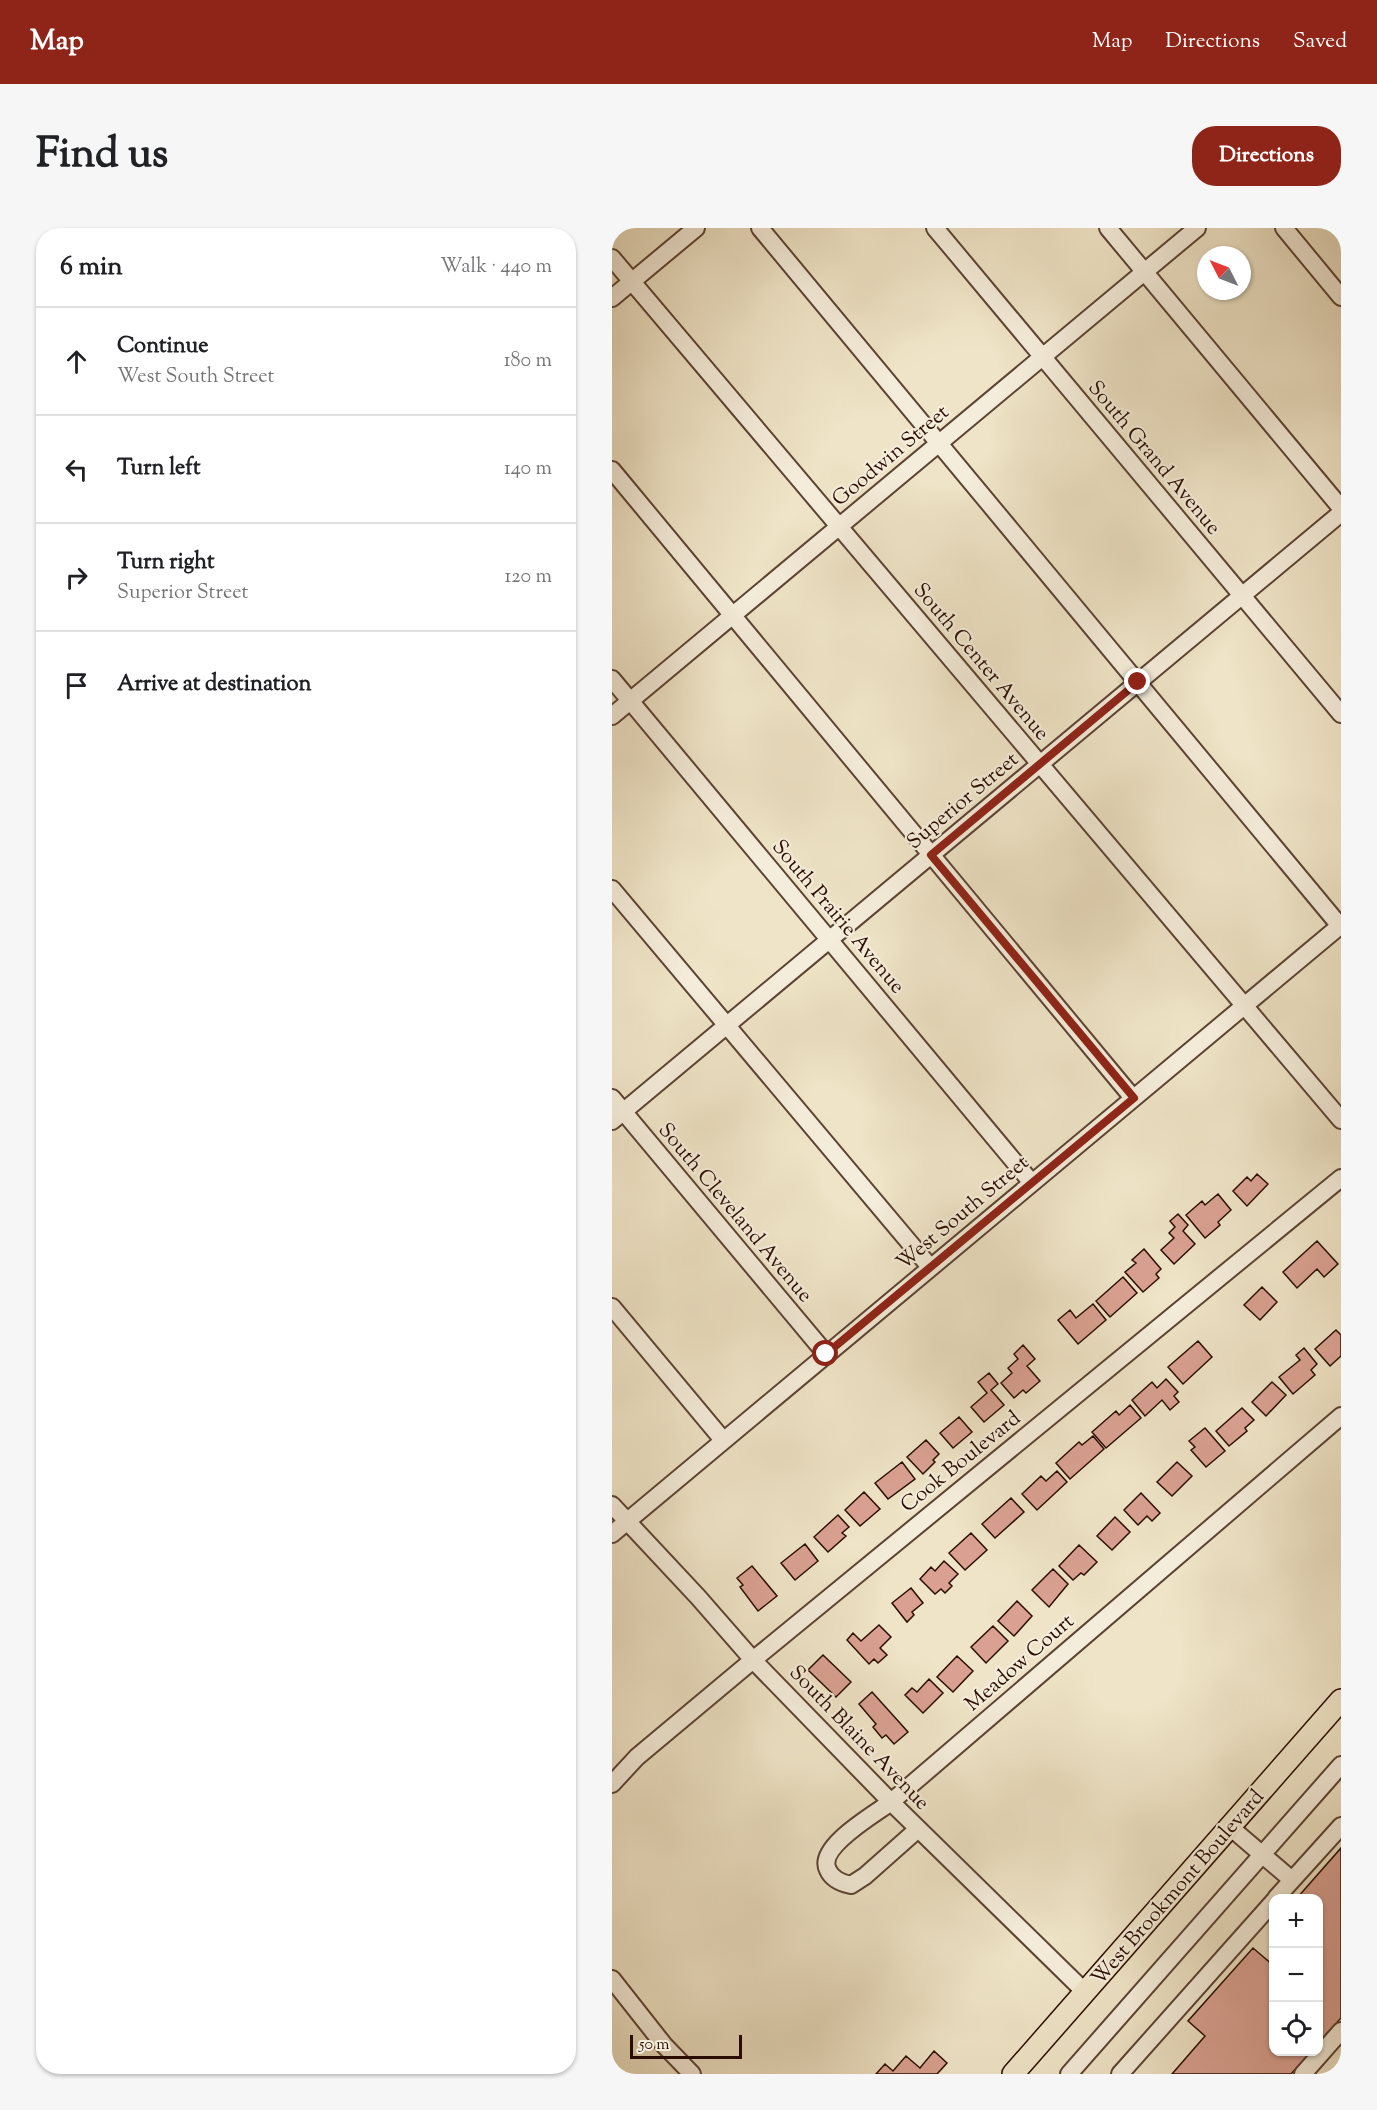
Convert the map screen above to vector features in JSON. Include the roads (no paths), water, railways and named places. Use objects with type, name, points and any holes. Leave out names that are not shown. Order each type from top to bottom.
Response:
[{"type":"main road","name":"West Brookmont Boulevard","points":[[1013,2074],[1341,1700]]},
{"type":"street","points":[[612,298],[696,228]]},
{"type":"street","points":[[760,228],[1341,926]]},
{"type":"street","name":"South Grand Avenue","points":[[935,228],[1341,714]]},
{"type":"street","points":[[1108,228],[1341,508]]},
{"type":"street","name":"Goodwin Street","points":[[612,716],[1197,228]]},
{"type":"street","points":[[1284,228],[1341,297]]},
{"type":"street","name":"South Center Avenue","points":[[612,258],[1341,1120]]},
{"type":"street","points":[[612,470],[1134,1098]]},
{"type":"street","name":"Superior Street","points":[[618,1116],[1341,513]]},
{"type":"street","name":"South Prairie Avenue","points":[[612,679],[1032,1183]]},
{"type":"street","points":[[612,889],[930,1268]]},
{"type":"street","name":"West South Street","points":[[612,1534],[1341,926]]},
{"type":"street","name":"South Cleveland Avenue","points":[[612,1098],[618,1116],[826,1354]]},
{"type":"street","name":"Cook Boulevard","points":[[612,1784],[637,1757],[753,1660],[1341,1178]]},
{"type":"street","points":[[612,1306],[723,1440]]},
{"type":"street","name":"Meadow Court","points":[[918,1829],[865,1876],[851,1885],[840,1882],[829,1873],[825,1864],[828,1854],[838,1840],[891,1802],[1341,1416]]},
{"type":"street","name":"South Blaine Avenue","points":[[612,1505],[753,1660],[891,1802],[1085,1992]]},
{"type":"street","points":[[1069,2074],[1341,1765]]},
{"type":"street","points":[[1280,1894],[1341,1826]]},
{"type":"street","points":[[1230,1827],[1292,1880]]},
{"type":"street","points":[[1120,2074],[1269,1907]]},
{"type":"street","points":[[612,1979],[664,2045],[692,2074]]},
{"type":"street","points":[[1303,2074],[1341,2031]]}]
